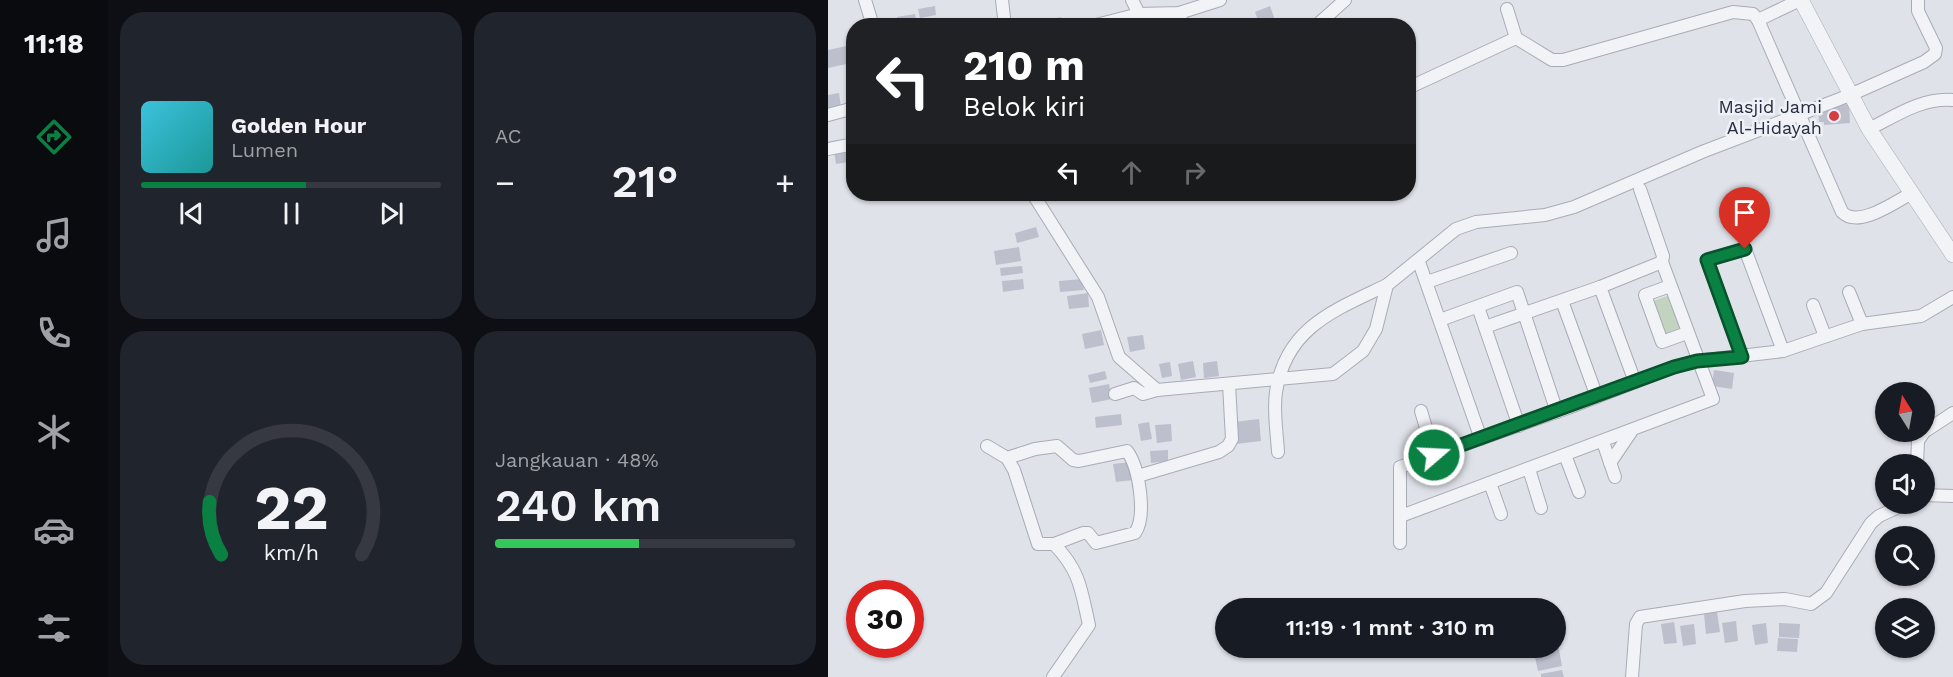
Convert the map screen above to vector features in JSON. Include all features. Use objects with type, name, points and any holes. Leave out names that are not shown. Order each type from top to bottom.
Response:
[{"type":"street","points":[[865,0],[871,18]]},
{"type":"street","points":[[1002,0],[1004,18]]},
{"type":"street","points":[[1132,0],[1139,14]]},
{"type":"street","points":[[1123,18],[1139,14],[1179,13],[1220,0]]},
{"type":"street","points":[[1328,18],[1345,0]]},
{"type":"street","points":[[1758,20],[1800,0],[1869,129],[1953,255]]},
{"type":"street","points":[[1278,452],[1276,394],[1279,381],[1292,348],[1306,330],[1323,316],[1387,285],[1419,262],[1440,240],[1456,229],[1476,222],[1545,215],[1574,207],[1701,152],[1850,95],[1924,62],[1935,54],[1935,42],[1918,10],[1918,0]]},
{"type":"street","points":[[1507,9],[1516,38],[1552,60],[1563,60],[1733,12],[1753,14],[1758,20],[1800,113],[1842,212],[1847,217],[1869,215],[1912,193]]},
{"type":"street","points":[[1179,13],[1181,18]]},
{"type":"street","points":[[1416,84],[1516,38]]},
{"type":"street","points":[[1869,129],[1938,98],[1953,100]]},
{"type":"street","points":[[828,115],[846,110]]},
{"type":"street","points":[[828,148],[846,145]]},
{"type":"street","points":[[1401,516],[1713,399],[1670,286],[1662,262],[1663,256],[1640,189]]},
{"type":"street","points":[[1037,201],[1098,297],[1119,357],[1157,390]]},
{"type":"street","points":[[1742,357],[1707,260],[1745,249],[1782,351]]},
{"type":"street","points":[[1427,282],[1511,253]]},
{"type":"street","points":[[1419,262],[1481,439]]},
{"type":"street","points":[[1485,327],[1562,301],[1662,262]]},
{"type":"street","points":[[1115,394],[1134,388],[1142,394],[1157,390],[1279,381],[1333,374],[1363,351],[1376,329],[1387,285]]},
{"type":"street","points":[[1670,286],[1645,295],[1662,342],[1687,333]]},
{"type":"street","points":[[1599,287],[1635,382]]},
{"type":"street","points":[[1440,320],[1516,292],[1557,412]]},
{"type":"street","points":[[1849,292],[1862,324]]},
{"type":"street","points":[[1400,543],[1400,467],[1697,361],[1782,351],[1862,324],[1921,315],[1953,297]]},
{"type":"street","points":[[1562,301],[1597,397]]},
{"type":"street","points":[[1813,305],[1825,336]]},
{"type":"street","points":[[1478,307],[1519,426]]},
{"type":"street","points":[[1138,476],[1219,452],[1228,446],[1232,439],[1229,384]]},
{"type":"street","points":[[1421,411],[1434,455]]},
{"type":"street","points":[[1935,425],[1953,413]]},
{"type":"street","points":[[1610,463],[1632,431]]},
{"type":"street","points":[[1603,442],[1615,477]]},
{"type":"street","points":[[987,446],[1007,458],[1014,470],[1035,540],[1043,546],[1083,532],[1088,533],[1096,543],[1135,533],[1141,518],[1138,476],[1130,453],[1124,449],[1079,461],[1073,460],[1057,446],[1007,458]]},
{"type":"street","points":[[1565,455],[1579,492]]},
{"type":"street","points":[[1529,468],[1541,508]]},
{"type":"street","points":[[1490,483],[1501,514]]},
{"type":"street","points":[[1935,495],[1953,496]]},
{"type":"street","points":[[1632,677],[1636,624],[1644,615],[1755,601],[1785,599],[1811,604],[1817,602],[1826,593],[1871,523],[1883,514]]},
{"type":"street","points":[[1053,677],[1089,625],[1080,583],[1071,562],[1054,544]]},
{"type":"green space","points":[[1670,295],[1682,329],[1663,336],[1651,302]]},
{"type":"building","points":[[935,6],[936,15],[920,18],[918,9]]},
{"type":"building","points":[[1270,6],[1274,18],[1257,18],[1255,12]]},
{"type":"building","points":[[915,14],[916,18],[897,18]]},
{"type":"building","points":[[846,46],[846,64],[828,68],[828,50]]},
{"type":"building","points":[[839,93],[841,108],[828,110],[828,95]]},
{"type":"building","name":"Masjid Jami Al-Hidayah","points":[[1849,104],[1850,123],[1824,125],[1824,122],[1819,122],[1818,109],[1823,106]]},
{"type":"building","points":[[846,149],[846,162],[836,164],[834,151]]},
{"type":"building","points":[[1036,227],[1039,237],[1017,243],[1015,233]]},
{"type":"building","points":[[1019,247],[1021,261],[996,265],[994,251]]},
{"type":"building","points":[[1022,266],[1023,273],[1001,276],[1000,268]]},
{"type":"building","points":[[1023,279],[1024,289],[1003,292],[1002,281]]},
{"type":"building","points":[[1082,279],[1084,290],[1060,292],[1059,281]]},
{"type":"building","points":[[1088,293],[1089,307],[1069,309],[1067,296]]},
{"type":"building","points":[[1101,330],[1104,345],[1085,349],[1082,334]]},
{"type":"building","points":[[1143,335],[1145,349],[1130,352],[1127,337]]},
{"type":"building","points":[[1193,361],[1196,377],[1181,380],[1178,364]]},
{"type":"building","points":[[1217,361],[1219,376],[1204,378],[1203,363]]},
{"type":"building","points":[[1170,362],[1172,376],[1162,378],[1159,364]]},
{"type":"building","points":[[1714,370],[1734,373],[1732,389],[1712,386]]},
{"type":"building","points":[[1105,371],[1107,379],[1090,383],[1088,375]]},
{"type":"building","points":[[1109,384],[1112,399],[1092,403],[1089,388]]},
{"type":"building","points":[[1121,414],[1122,425],[1096,428],[1095,417]]},
{"type":"building","points":[[1259,419],[1261,441],[1236,444],[1234,422]]},
{"type":"building","points":[[1149,422],[1152,439],[1141,441],[1138,424]]},
{"type":"building","points":[[1171,424],[1172,441],[1157,443],[1155,425]]},
{"type":"building","points":[[1168,450],[1168,461],[1151,463],[1150,451]]},
{"type":"building","points":[[1130,462],[1133,480],[1116,482],[1113,464]]},
{"type":"building","points":[[1717,612],[1720,632],[1706,634],[1704,614]]},
{"type":"building","points":[[1736,621],[1738,641],[1725,643],[1722,623]]},
{"type":"building","points":[[1674,622],[1677,643],[1664,644],[1661,624]]},
{"type":"building","points":[[1766,623],[1768,643],[1755,645],[1752,625]]},
{"type":"building","points":[[1779,623],[1800,624],[1799,638],[1779,637]]},
{"type":"building","points":[[1694,624],[1696,644],[1683,646],[1680,626]]},
{"type":"building","points":[[1778,638],[1798,639],[1797,652],[1777,651]]},
{"type":"building","points":[[1535,658],[1561,658],[1562,666],[1538,671]]},
{"type":"building","points":[[1562,670],[1564,677],[1541,677],[1541,674]]},
{"type":"place","name":"Masjid Jami Al-Hidayah","points":[[1834,116]]},
{"type":"route","points":[[1434,455],[1568,408],[1674,367],[1697,361],[1742,357],[1707,260],[1745,249]]}]
